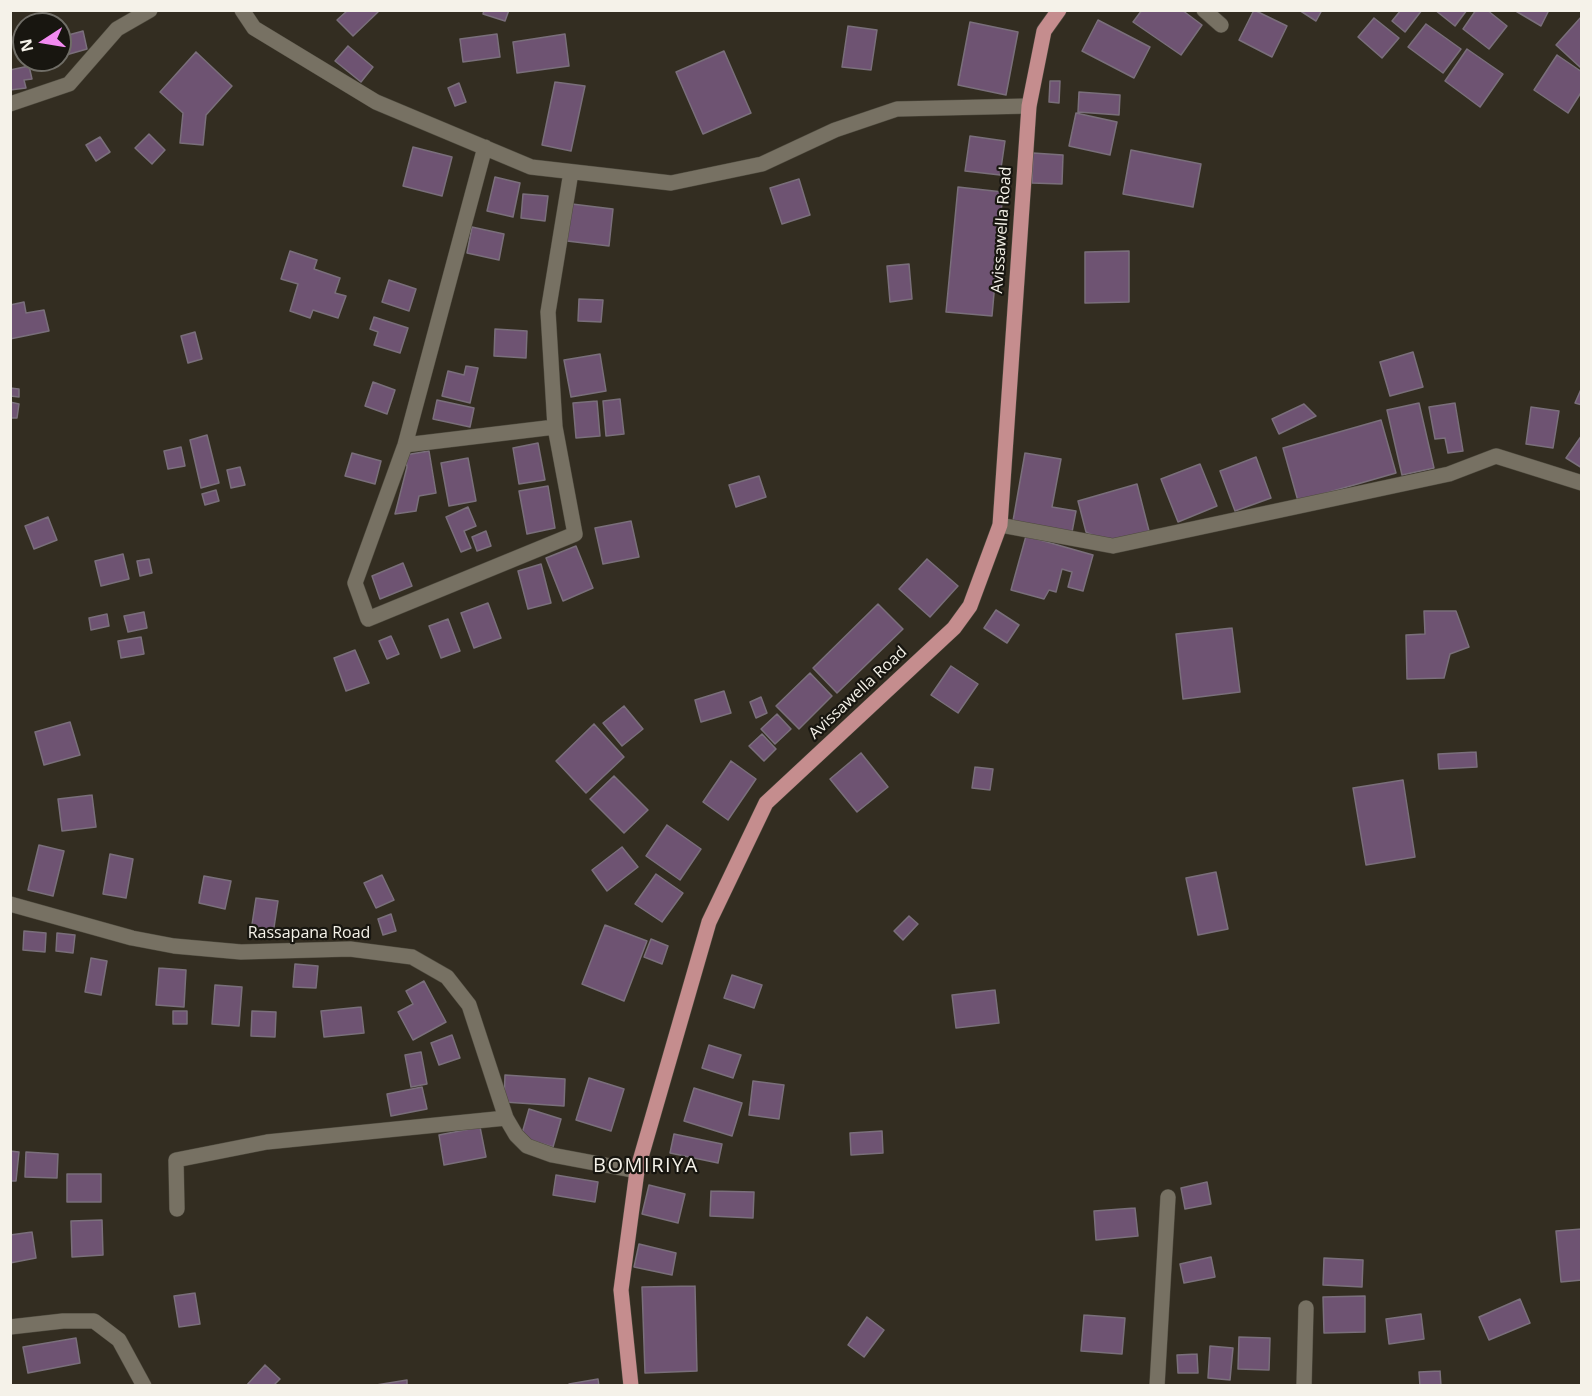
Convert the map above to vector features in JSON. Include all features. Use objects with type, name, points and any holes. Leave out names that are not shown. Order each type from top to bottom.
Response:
[{"type":"main road","name":"Avissawella Road","points":[[631,1386],[621,1290],[638,1171],[710,922],[766,803],[954,628],[970,606],[1000,525],[1029,106],[1044,31],[1059,10]]},
{"type":"street","points":[[10,104],[69,84],[117,28],[150,10]]},
{"type":"street","points":[[242,10],[254,28],[376,102],[531,167],[571,172],[671,183],[762,164],[835,130],[897,109],[1029,106]]},
{"type":"street","points":[[1204,10],[1221,25]]},
{"type":"street","points":[[485,147],[405,445],[355,583],[368,619],[575,534],[555,426],[548,312],[571,172]]},
{"type":"street","points":[[405,445],[555,426]]},
{"type":"street","points":[[1000,525],[1113,546],[1449,474],[1496,456],[1581,483]]},
{"type":"street","name":"Rassapana Road","points":[[10,904],[132,938],[174,946],[241,952],[350,949],[412,957],[447,977],[468,1005],[506,1118],[516,1135],[527,1146],[540,1152],[638,1171]]},
{"type":"street","points":[[177,1209],[176,1160],[267,1142],[506,1118]]},
{"type":"street","points":[[1158,1386],[1168,1197]]},
{"type":"street","points":[[1304,1386],[1306,1308]]},
{"type":"street","points":[[10,1327],[63,1321],[94,1321],[119,1340],[144,1386]]},
{"type":"building","points":[[348,10],[377,10],[378,12],[353,36],[337,20]]},
{"type":"building","points":[[484,10],[509,10],[505,21],[483,14]]},
{"type":"building","points":[[1142,10],[1182,10],[1202,25],[1181,55],[1133,22]]},
{"type":"building","points":[[1254,10],[1287,26],[1272,57],[1239,40]]},
{"type":"building","points":[[1299,10],[1322,10],[1316,21]]},
{"type":"building","points":[[1401,10],[1422,10],[1405,32],[1392,21]]},
{"type":"building","points":[[1435,10],[1467,10],[1455,26]]},
{"type":"building","points":[[1476,10],[1487,10],[1507,26],[1489,49],[1463,29]]},
{"type":"building","points":[[1514,10],[1549,10],[1541,26]]},
{"type":"building","points":[[1582,16],[1582,67],[1581,68],[1556,45]]},
{"type":"building","points":[[1374,18],[1399,38],[1382,58],[1358,37]]},
{"type":"building","points":[[1098,20],[1150,47],[1134,78],[1082,51]]},
{"type":"building","points":[[970,22],[1018,32],[1006,95],[958,85]]},
{"type":"building","points":[[1426,24],[1461,49],[1443,73],[1408,47]]},
{"type":"building","points":[[848,26],[877,30],[871,70],[842,67]]},
{"type":"building","points":[[83,31],[87,49],[72,53],[72,34]]},
{"type":"building","points":[[497,34],[500,57],[463,62],[460,39]]},
{"type":"building","points":[[565,34],[569,66],[517,73],[513,42]]},
{"type":"building","points":[[348,46],[373,67],[361,82],[335,61]]},
{"type":"building","points":[[1467,49],[1503,74],[1480,107],[1445,81]]},
{"type":"building","points":[[724,51],[751,113],[703,134],[676,72]]},
{"type":"building","points":[[196,52],[232,86],[206,115],[203,145],[180,143],[183,113],[160,92]]},
{"type":"building","points":[[1557,55],[1582,72],[1582,91],[1568,113],[1534,90]]},
{"type":"building","points":[[10,70],[30,72],[32,79],[24,80],[26,88],[10,90]]},
{"type":"building","points":[[1050,81],[1060,81],[1059,103],[1049,102]]},
{"type":"building","points":[[555,82],[585,86],[571,151],[542,145]]},
{"type":"building","points":[[459,83],[466,102],[455,106],[448,88]]},
{"type":"building","points":[[1079,92],[1120,95],[1119,115],[1078,112]]},
{"type":"building","points":[[1076,113],[1117,122],[1110,155],[1069,146]]},
{"type":"building","points":[[149,134],[165,150],[152,164],[135,148]]},
{"type":"building","points":[[970,136],[1005,141],[1000,175],[965,171]]},
{"type":"building","points":[[100,137],[110,152],[96,161],[86,145]]},
{"type":"building","points":[[413,147],[452,157],[442,196],[403,186]]},
{"type":"building","points":[[1131,150],[1201,164],[1193,207],[1123,194]]},
{"type":"building","points":[[1033,153],[1063,155],[1062,184],[1032,183]]},
{"type":"building","points":[[495,177],[520,183],[513,217],[487,211]]},
{"type":"building","points":[[799,179],[810,215],[782,224],[770,188]]},
{"type":"building","points":[[958,187],[1003,192],[992,316],[946,312]]},
{"type":"building","points":[[523,194],[548,196],[545,221],[521,218]]},
{"type":"building","points":[[572,204],[613,209],[609,246],[567,241]]},
{"type":"building","points":[[472,227],[504,234],[499,260],[467,253]]},
{"type":"building","points":[[290,251],[317,260],[314,269],[340,278],[335,293],[346,296],[338,318],[313,310],[310,318],[290,311],[298,284],[281,279]]},
{"type":"building","points":[[1129,251],[1129,302],[1085,303],[1085,252]]},
{"type":"building","points":[[909,264],[912,299],[890,302],[887,266]]},
{"type":"building","points":[[389,280],[416,289],[409,311],[382,302]]},
{"type":"building","points":[[579,299],[603,300],[601,322],[578,321]]},
{"type":"building","points":[[24,302],[26,313],[44,310],[49,331],[10,339],[10,305]]},
{"type":"building","points":[[374,317],[408,328],[400,353],[374,345],[378,332],[370,329]]},
{"type":"building","points":[[495,329],[527,331],[526,358],[494,356]]},
{"type":"building","points":[[195,332],[202,359],[188,363],[181,336]]},
{"type":"building","points":[[1413,352],[1423,387],[1390,396],[1380,362]]},
{"type":"building","points":[[600,354],[606,391],[571,397],[564,360]]},
{"type":"building","points":[[466,366],[478,368],[470,403],[442,396],[448,371],[464,375]]},
{"type":"building","points":[[373,382],[395,390],[387,414],[365,406]]},
{"type":"building","points":[[1582,387],[1582,405],[1575,403]]},
{"type":"building","points":[[10,388],[19,389],[19,397],[10,396]]},
{"type":"building","points":[[620,399],[624,434],[606,436],[603,401]]},
{"type":"building","points":[[437,400],[474,408],[470,427],[433,419]]},
{"type":"building","points":[[597,401],[600,436],[576,438],[573,403]]},
{"type":"building","points":[[10,402],[19,404],[17,418],[10,418]]},
{"type":"building","points":[[1419,403],[1434,468],[1402,475],[1387,410]]},
{"type":"building","points":[[1455,403],[1463,451],[1448,453],[1445,438],[1435,439],[1429,407]]},
{"type":"building","points":[[1304,404],[1316,416],[1279,434],[1272,419]]},
{"type":"building","points":[[1531,407],[1559,411],[1553,448],[1526,444]]},
{"type":"building","points":[[1381,420],[1396,473],[1298,501],[1283,448]]},
{"type":"building","points":[[207,435],[219,483],[201,488],[190,440]]},
{"type":"building","points":[[1582,435],[1582,468],[1566,458]]},
{"type":"building","points":[[538,443],[545,480],[519,484],[513,448]]},
{"type":"building","points":[[181,447],[185,466],[168,469],[164,451]]},
{"type":"building","points":[[429,451],[436,493],[419,496],[416,511],[395,514],[407,467],[405,455]]},
{"type":"building","points":[[352,453],[381,461],[375,484],[345,476]]},
{"type":"building","points":[[1025,453],[1061,459],[1052,507],[1076,511],[1072,532],[1013,521]]},
{"type":"building","points":[[1256,457],[1271,498],[1235,511],[1220,471]]},
{"type":"building","points":[[468,458],[476,501],[449,506],[441,463]]},
{"type":"building","points":[[1200,464],[1217,506],[1178,522],[1161,479]]},
{"type":"building","points":[[240,467],[245,485],[231,488],[227,470]]},
{"type":"building","points":[[759,476],[766,497],[736,507],[729,485]]},
{"type":"building","points":[[1137,484],[1149,531],[1113,541],[1102,540],[1086,532],[1078,501]]},
{"type":"building","points":[[548,486],[555,528],[527,534],[519,491]]},
{"type":"building","points":[[216,490],[219,501],[205,505],[202,494]]},
{"type":"building","points":[[468,507],[476,526],[464,531],[471,548],[461,552],[446,517]]},
{"type":"building","points":[[48,517],[57,540],[34,549],[25,526]]},
{"type":"building","points":[[631,521],[639,557],[603,564],[595,528]]},
{"type":"building","points":[[486,531],[491,546],[477,551],[472,537]]},
{"type":"building","points":[[1026,536],[1093,555],[1083,591],[1068,587],[1072,572],[1062,569],[1056,592],[1049,590],[1044,599],[1011,590]]},
{"type":"building","points":[[576,546],[593,588],[563,601],[546,558]]},
{"type":"building","points":[[123,554],[129,579],[101,586],[95,561]]},
{"type":"building","points":[[149,559],[152,573],[140,576],[137,561]]},
{"type":"building","points":[[927,559],[958,586],[930,617],[899,589]]},
{"type":"building","points":[[403,563],[412,586],[380,599],[372,576]]},
{"type":"building","points":[[541,564],[551,603],[528,609],[518,571]]},
{"type":"building","points":[[488,603],[501,638],[474,648],[461,613]]},
{"type":"building","points":[[878,604],[903,629],[837,693],[813,668]]},
{"type":"building","points":[[996,610],[1019,625],[1007,643],[984,628]]},
{"type":"building","points":[[1424,611],[1456,611],[1469,647],[1450,654],[1444,678],[1407,679],[1406,635],[1425,634]]},
{"type":"building","points":[[144,612],[147,628],[128,632],[124,616]]},
{"type":"building","points":[[107,614],[109,626],[91,630],[89,618]]},
{"type":"building","points":[[448,619],[460,651],[441,658],[429,626]]},
{"type":"building","points":[[1232,628],[1240,692],[1183,699],[1176,634]]},
{"type":"building","points":[[391,636],[399,654],[387,659],[379,641]]},
{"type":"building","points":[[141,637],[144,654],[121,658],[118,641]]},
{"type":"building","points":[[355,650],[369,683],[346,691],[334,658]]},
{"type":"building","points":[[951,666],[978,684],[958,713],[931,695]]},
{"type":"building","points":[[810,673],[832,696],[799,729],[776,706]]},
{"type":"building","points":[[724,691],[731,713],[701,722],[695,700]]},
{"type":"building","points":[[761,697],[767,713],[756,718],[750,702]]},
{"type":"building","points":[[624,706],[643,729],[622,746],[603,723]]},
{"type":"building","points":[[777,714],[791,729],[775,744],[761,729]]},
{"type":"building","points":[[70,722],[80,755],[44,765],[35,732]]},
{"type":"building","points":[[594,724],[624,757],[586,793],[556,761]]},
{"type":"building","points":[[762,734],[776,749],[764,761],[749,746]]},
{"type":"building","points":[[1476,752],[1477,767],[1439,769],[1438,754]]},
{"type":"building","points":[[861,753],[888,787],[857,812],[830,779]]},
{"type":"building","points":[[731,761],[756,779],[728,820],[703,802]]},
{"type":"building","points":[[975,767],[993,769],[990,790],[972,788]]},
{"type":"building","points":[[614,776],[648,810],[624,833],[590,799]]},
{"type":"building","points":[[1403,780],[1415,857],[1366,865],[1353,788]]},
{"type":"building","points":[[92,795],[96,827],[62,831],[58,799]]},
{"type":"building","points":[[667,825],[701,849],[680,880],[646,856]]},
{"type":"building","points":[[39,845],[64,851],[53,896],[28,890]]},
{"type":"building","points":[[622,847],[638,867],[607,891],[592,870]]},
{"type":"building","points":[[110,854],[133,859],[126,898],[103,894]]},
{"type":"building","points":[[1216,872],[1228,929],[1198,935],[1186,878]]},
{"type":"building","points":[[656,874],[683,893],[662,922],[635,904]]},
{"type":"building","points":[[382,875],[394,900],[376,908],[364,883]]},
{"type":"building","points":[[204,876],[231,881],[225,909],[199,903]]},
{"type":"building","points":[[256,898],[278,901],[273,934],[251,931]]},
{"type":"building","points":[[391,914],[396,931],[383,935],[378,919]]},
{"type":"building","points":[[909,916],[918,924],[903,940],[894,931]]},
{"type":"building","points":[[605,925],[647,941],[624,1001],[582,984]]},
{"type":"building","points":[[24,931],[46,933],[45,952],[23,950]]},
{"type":"building","points":[[57,933],[75,935],[73,953],[56,951]]},
{"type":"building","points":[[651,939],[668,946],[662,964],[644,957]]},
{"type":"building","points":[[91,958],[107,961],[101,995],[85,992]]},
{"type":"building","points":[[295,964],[318,966],[316,988],[293,987]]},
{"type":"building","points":[[159,968],[186,970],[184,1007],[156,1005]]},
{"type":"building","points":[[732,975],[762,985],[754,1008],[724,998]]},
{"type":"building","points":[[424,981],[446,1022],[413,1040],[398,1012],[413,1004],[406,991]]},
{"type":"building","points":[[215,985],[242,987],[239,1026],[212,1024]]},
{"type":"building","points":[[995,990],[999,1023],[956,1028],[952,995]]},
{"type":"building","points":[[361,1007],[364,1033],[324,1037],[321,1011]]},
{"type":"building","points":[[173,1011],[187,1011],[187,1024],[173,1024]]},
{"type":"building","points":[[252,1011],[276,1012],[275,1037],[251,1036]]},
{"type":"building","points":[[452,1035],[460,1058],[439,1065],[431,1043]]},
{"type":"building","points":[[709,1045],[741,1055],[733,1078],[702,1068]]},
{"type":"building","points":[[421,1052],[427,1084],[411,1087],[405,1055]]},
{"type":"building","points":[[505,1075],[565,1079],[564,1106],[504,1102]]},
{"type":"building","points":[[589,1078],[624,1089],[611,1131],[576,1120]]},
{"type":"building","points":[[753,1081],[784,1085],[779,1119],[749,1115]]},
{"type":"building","points":[[422,1087],[427,1109],[391,1116],[387,1094]]},
{"type":"building","points":[[694,1088],[742,1103],[732,1136],[684,1121]]},
{"type":"building","points":[[529,1109],[561,1119],[553,1147],[521,1137]]},
{"type":"building","points":[[480,1127],[486,1157],[444,1165],[439,1135]]},
{"type":"building","points":[[882,1131],[883,1153],[851,1155],[850,1133]]},
{"type":"building","points":[[674,1134],[722,1144],[718,1163],[670,1153]]},
{"type":"building","points":[[10,1151],[19,1152],[16,1181],[10,1181]]},
{"type":"building","points":[[26,1152],[58,1154],[57,1178],[25,1177]]},
{"type":"building","points":[[67,1174],[101,1174],[101,1202],[67,1202]]},
{"type":"building","points":[[556,1175],[598,1182],[595,1202],[553,1195]]},
{"type":"building","points":[[1207,1182],[1211,1204],[1185,1209],[1181,1188]]},
{"type":"building","points":[[649,1185],[685,1194],[678,1223],[642,1214]]},
{"type":"building","points":[[711,1191],[754,1192],[753,1218],[710,1216]]},
{"type":"building","points":[[1135,1208],[1138,1236],[1096,1240],[1094,1211]]},
{"type":"building","points":[[102,1220],[103,1255],[72,1257],[71,1221]]},
{"type":"building","points":[[1582,1229],[1582,1280],[1561,1282],[1556,1231]]},
{"type":"building","points":[[32,1232],[36,1258],[10,1263],[10,1235]]},
{"type":"building","points":[[639,1244],[676,1253],[672,1275],[634,1267]]},
{"type":"building","points":[[1211,1257],[1215,1277],[1184,1283],[1180,1264]]},
{"type":"building","points":[[1324,1258],[1363,1260],[1362,1287],[1323,1285]]},
{"type":"building","points":[[695,1286],[697,1371],[645,1373],[642,1287]]},
{"type":"building","points":[[195,1293],[200,1324],[179,1327],[174,1296]]},
{"type":"building","points":[[1365,1296],[1365,1332],[1324,1333],[1323,1297]]},
{"type":"building","points":[[1520,1299],[1530,1323],[1489,1340],[1479,1317]]},
{"type":"building","points":[[1421,1314],[1424,1339],[1389,1344],[1386,1319]]},
{"type":"building","points":[[1084,1315],[1125,1318],[1122,1354],[1081,1351]]},
{"type":"building","points":[[867,1317],[884,1330],[864,1357],[848,1345]]},
{"type":"building","points":[[1239,1337],[1270,1338],[1269,1370],[1238,1369]]},
{"type":"building","points":[[76,1338],[80,1363],[28,1373],[23,1347]]},
{"type":"building","points":[[1210,1346],[1233,1348],[1230,1380],[1208,1378]]},
{"type":"building","points":[[1197,1354],[1198,1373],[1178,1373],[1177,1355]]},
{"type":"building","points":[[265,1365],[280,1379],[273,1386],[246,1386]]},
{"type":"building","points":[[1440,1371],[1441,1386],[1420,1386],[1419,1372]]},
{"type":"building","points":[[598,1379],[599,1386],[569,1386],[569,1384]]},
{"type":"building","points":[[407,1380],[407,1386],[370,1386]]},
{"type":"district","name":"BOMIRIYA","points":[[646,1166]]}]
